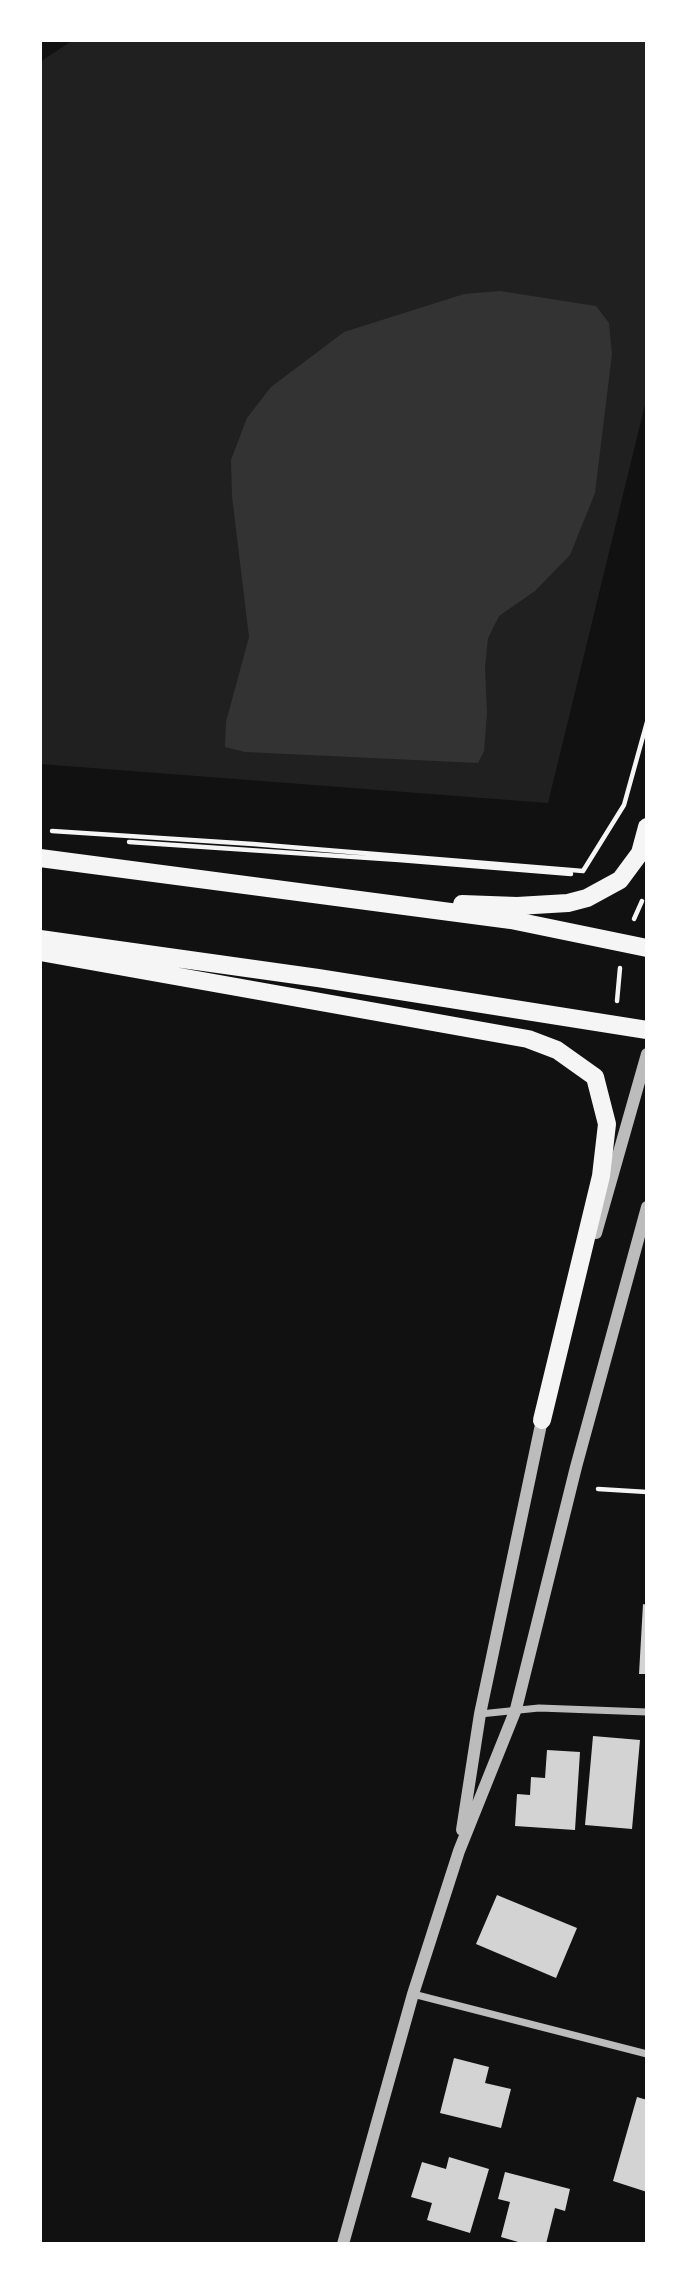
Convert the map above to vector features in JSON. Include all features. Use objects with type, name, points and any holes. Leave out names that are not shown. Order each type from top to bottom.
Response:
[{"type":"main road","points":[[358,901],[517,906],[587,898],[620,880],[640,853],[647,827]]},
{"type":"main road","points":[[40,858],[511,920],[647,948]]},
{"type":"main road","points":[[40,939],[318,978],[647,1030]]},
{"type":"main road","points":[[40,952],[528,1040],[557,1050],[595,1077],[607,1124],[601,1176],[542,1420]]},
{"type":"street","points":[[459,1851],[480,1714],[542,1420],[647,1054]]},
{"type":"street","points":[[344,2244],[413,1994],[459,1851],[516,1709],[576,1467],[647,1207]]},
{"type":"street","points":[[480,1714],[516,1709],[647,1713]]},
{"type":"street","points":[[413,1994],[647,2054]]},
{"type":"path","points":[[582,873],[624,805],[647,722]]},
{"type":"path","points":[[42,833],[582,873],[620,880]]},
{"type":"path","points":[[614,1025],[623,945],[642,901]]},
{"type":"path","points":[[598,1489],[647,1492]]},
{"type":"shaded area","points":[[73,40],[647,40],[647,396],[548,803],[40,764],[40,62]]},
{"type":"shaded area","points":[[500,291],[596,306],[609,323],[612,354],[595,493],[570,555],[535,591],[499,616],[488,638],[484,751],[478,763],[245,752],[225,747],[226,722],[249,637],[232,496],[231,460],[247,418],[271,387],[344,332],[464,294]]},
{"type":"building","points":[[643,1604],[647,1605],[647,1674],[639,1674]]},
{"type":"building","points":[[593,1736],[640,1740],[632,1829],[585,1825]]},
{"type":"building","points":[[547,1750],[580,1752],[575,1830],[515,1826],[517,1794],[530,1795],[531,1777],[545,1778]]},
{"type":"building","points":[[497,1895],[577,1928],[556,1978],[476,1944]]},
{"type":"building","points":[[454,2058],[489,2067],[485,2083],[511,2089],[501,2128],[440,2113]]},
{"type":"building","points":[[637,2097],[647,2100],[647,2192],[613,2181]]},
{"type":"building","points":[[449,2157],[489,2169],[470,2233],[427,2220],[432,2203],[411,2197],[422,2162],[446,2169]]},
{"type":"building","points":[[505,2172],[570,2189],[565,2211],[555,2208],[546,2244],[525,2244],[501,2237],[510,2202],[498,2199]]}]
